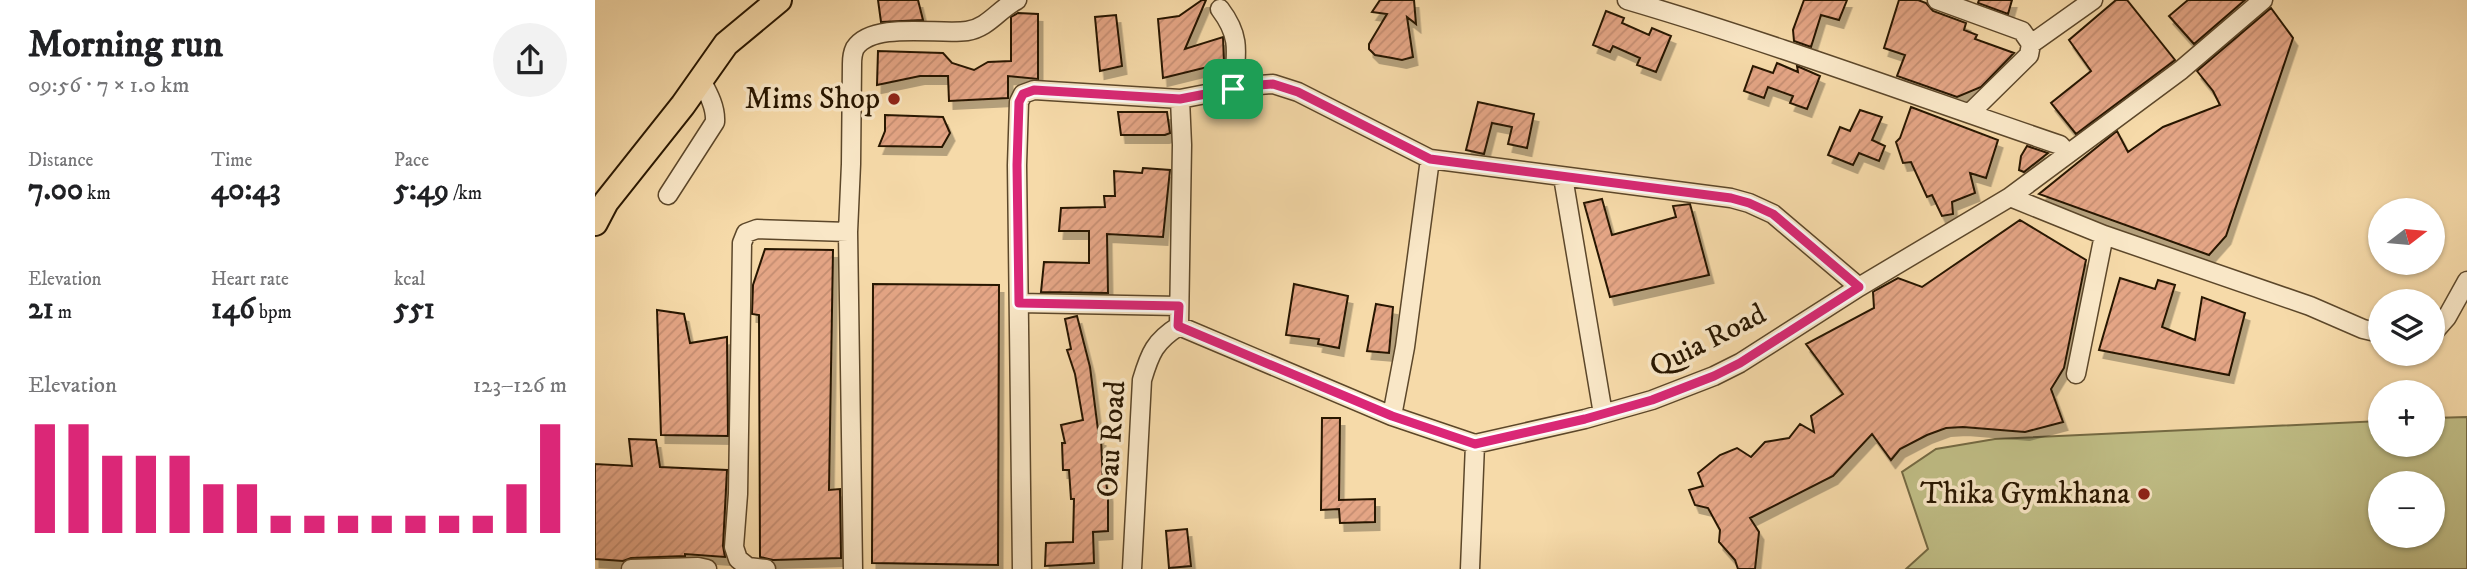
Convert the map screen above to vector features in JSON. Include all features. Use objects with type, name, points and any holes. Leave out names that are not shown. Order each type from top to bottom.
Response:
[{"type":"highway","points":[[595,223],[607,202],[726,44],[779,0]]},
{"type":"street","points":[[1627,0],[1970,113],[2060,145],[2068,154]]},
{"type":"street","points":[[1687,18],[1694,0]]},
{"type":"street","points":[[1937,0],[2022,31],[2031,44]]},
{"type":"street","points":[[1970,113],[2029,55],[2031,44],[2093,0]]},
{"type":"street","name":"Quia Road","points":[[1475,444],[1652,400],[1731,367],[2010,197],[2181,70],[2263,0]]},
{"type":"street","points":[[853,569],[848,232],[852,64],[855,49],[866,39],[884,32],[968,31],[987,24],[1010,2]]},
{"type":"street","points":[[1220,9],[1233,28],[1236,39],[1233,89]]},
{"type":"street","points":[[668,195],[715,122],[716,114],[701,80]]},
{"type":"street","points":[[1022,569],[1017,165],[1019,102],[1023,94],[1034,90],[1180,99],[1273,84],[1298,92],[1430,159],[1731,198],[1749,203],[1773,214],[1859,287]]},
{"type":"street","points":[[1180,99],[1182,145],[1178,326],[1392,416],[1475,444],[1470,569]]},
{"type":"street","points":[[1392,416],[1405,347],[1430,159]]},
{"type":"street","points":[[1563,177],[1602,414]]},
{"type":"street","points":[[2010,197],[2104,235],[2310,306],[2368,330]]},
{"type":"street","points":[[766,569],[748,567],[738,559],[734,547],[738,494],[742,243],[746,233],[757,229],[848,232]]},
{"type":"street","points":[[2076,374],[2104,235]]},
{"type":"street","points":[[2445,319],[2467,282]]},
{"type":"street","points":[[1019,303],[1179,306]]},
{"type":"street","name":"Oau Road","points":[[1132,569],[1142,380],[1149,356],[1161,337],[1178,326]]},
{"type":"street","points":[[631,569],[707,569]]},
{"type":"shaded area","name":"Thika Gymkhana","points":[[2467,417],[2467,569],[1906,569],[1928,549],[1902,472],[1936,449],[1995,439],[2368,422],[2368,457],[2445,457],[2445,418]]},
{"type":"building","points":[[878,0],[918,0],[923,20],[881,22]]},
{"type":"building","points":[[1206,0],[1185,49],[1223,37],[1224,63],[1163,78],[1158,19],[1179,16]]},
{"type":"building","points":[[1380,0],[1414,0],[1416,24],[1407,17],[1413,57],[1402,60],[1375,55],[1369,49],[1369,44],[1387,14],[1372,12]]},
{"type":"building","points":[[1804,0],[1847,0],[1839,20],[1821,15],[1811,47],[1794,41],[1793,30]]},
{"type":"building","points":[[1899,0],[1926,3],[1933,11],[1966,23],[1964,30],[1977,35],[1975,39],[2014,53],[1981,87],[1957,97],[1897,76],[1905,55],[1884,48]]},
{"type":"building","points":[[1979,0],[2012,0],[2008,14],[1978,3]]},
{"type":"building","points":[[2116,0],[2127,0],[2175,60],[2076,134],[2051,103],[2091,71],[2069,40]]},
{"type":"building","points":[[2188,0],[2245,0],[2194,44],[2169,16]]},
{"type":"building","points":[[2271,8],[2293,38],[2226,236],[2209,255],[2039,194],[2117,131],[2128,152],[2163,127],[2220,105],[2197,71]]},
{"type":"building","points":[[1606,11],[1624,18],[1622,23],[1649,35],[1652,28],[1671,36],[1656,72],[1637,65],[1640,58],[1613,46],[1610,52],[1593,45]]},
{"type":"building","points":[[1018,13],[1038,14],[1038,79],[1008,76],[1008,98],[949,101],[948,76],[920,76],[877,85],[878,51],[943,53],[952,63],[974,70],[988,62],[1011,61],[1011,17]]},
{"type":"building","points":[[1116,15],[1122,66],[1100,71],[1095,17]]},
{"type":"building","points":[[1777,63],[1798,72],[1797,66],[1820,76],[1807,109],[1790,103],[1793,96],[1768,87],[1764,98],[1744,91],[1753,66],[1773,73]]},
{"type":"building","points":[[1478,102],[1534,114],[1527,148],[1508,144],[1512,127],[1492,123],[1484,154],[1466,150]]},
{"type":"building","points":[[1911,107],[1998,140],[1986,178],[1970,173],[1975,193],[1952,202],[1953,214],[1942,216],[1932,195],[1927,197],[1911,162],[1903,163],[1896,142],[1900,138]]},
{"type":"building","points":[[1860,110],[1882,117],[1872,140],[1885,146],[1879,161],[1859,153],[1853,165],[1828,155],[1840,127],[1850,131]]},
{"type":"building","points":[[1118,112],[1167,112],[1170,133],[1121,135]]},
{"type":"building","points":[[885,115],[943,117],[950,133],[942,147],[879,146],[885,131]]},
{"type":"building","points":[[2027,146],[2048,153],[2024,172],[2019,170],[2021,156]]},
{"type":"building","points":[[1143,168],[1170,170],[1163,237],[1107,234],[1108,293],[1041,292],[1044,262],[1089,263],[1089,231],[1059,231],[1061,208],[1105,207],[1104,196],[1115,196],[1114,171],[1142,173]]},
{"type":"building","points":[[1602,199],[1612,235],[1676,217],[1673,206],[1690,204],[1709,275],[1610,297],[1584,203]]},
{"type":"building","points":[[2020,220],[2086,260],[2064,368],[2051,389],[2063,422],[2025,432],[1946,428],[1900,449],[1891,460],[1872,434],[1833,476],[1750,518],[1759,532],[1755,569],[1738,569],[1735,560],[1719,542],[1720,530],[1708,508],[1695,505],[1689,490],[1703,486],[1698,473],[1720,455],[1737,448],[1751,457],[1765,442],[1789,438],[1800,424],[1814,432],[1811,416],[1843,394],[1806,344],[1874,308],[1873,292],[1876,290],[1898,278],[1922,287]]},
{"type":"building","points":[[765,249],[833,250],[829,490],[840,489],[841,558],[773,560],[760,557],[759,315],[752,314],[753,285]]},
{"type":"building","points":[[2120,278],[2155,289],[2158,280],[2175,285],[2162,327],[2195,340],[2202,297],[2245,313],[2229,375],[2099,350]]},
{"type":"building","points":[[873,284],[999,285],[998,565],[872,563]]},
{"type":"building","points":[[1294,284],[1348,296],[1339,348],[1318,344],[1319,339],[1286,335]]},
{"type":"building","points":[[1376,304],[1393,307],[1389,353],[1367,351]]},
{"type":"building","points":[[657,310],[684,314],[690,343],[727,337],[728,436],[661,435]]},
{"type":"building","points":[[1077,316],[1090,367],[1101,438],[1103,483],[1106,482],[1108,494],[1108,531],[1093,532],[1094,563],[1045,566],[1046,543],[1073,542],[1074,499],[1071,499],[1069,470],[1063,470],[1062,443],[1065,443],[1061,425],[1083,420],[1075,374],[1067,350],[1071,349],[1065,319]]},
{"type":"building","points":[[1322,418],[1340,418],[1339,500],[1375,499],[1375,522],[1340,523],[1339,509],[1321,510]]},
{"type":"building","points":[[629,439],[656,440],[660,467],[727,470],[723,546],[725,557],[685,554],[623,561],[595,559],[595,464],[632,466]]},
{"type":"building","points":[[1187,529],[1191,566],[1169,568],[1166,531]]},
{"type":"place","name":"Mims Shop","points":[[894,99]]},
{"type":"place","name":"Thika Gymkhana","points":[[2144,494]]},
{"type":"route","points":[[1273,84],[1298,92],[1430,159],[1731,198],[1749,203],[1773,214],[1859,287],[1740,363],[1714,376],[1652,400],[1585,419],[1475,444],[1392,416],[1178,326],[1179,306],[1019,303],[1017,165],[1019,102],[1023,94],[1034,90],[1180,99],[1233,89],[1273,84]]}]
